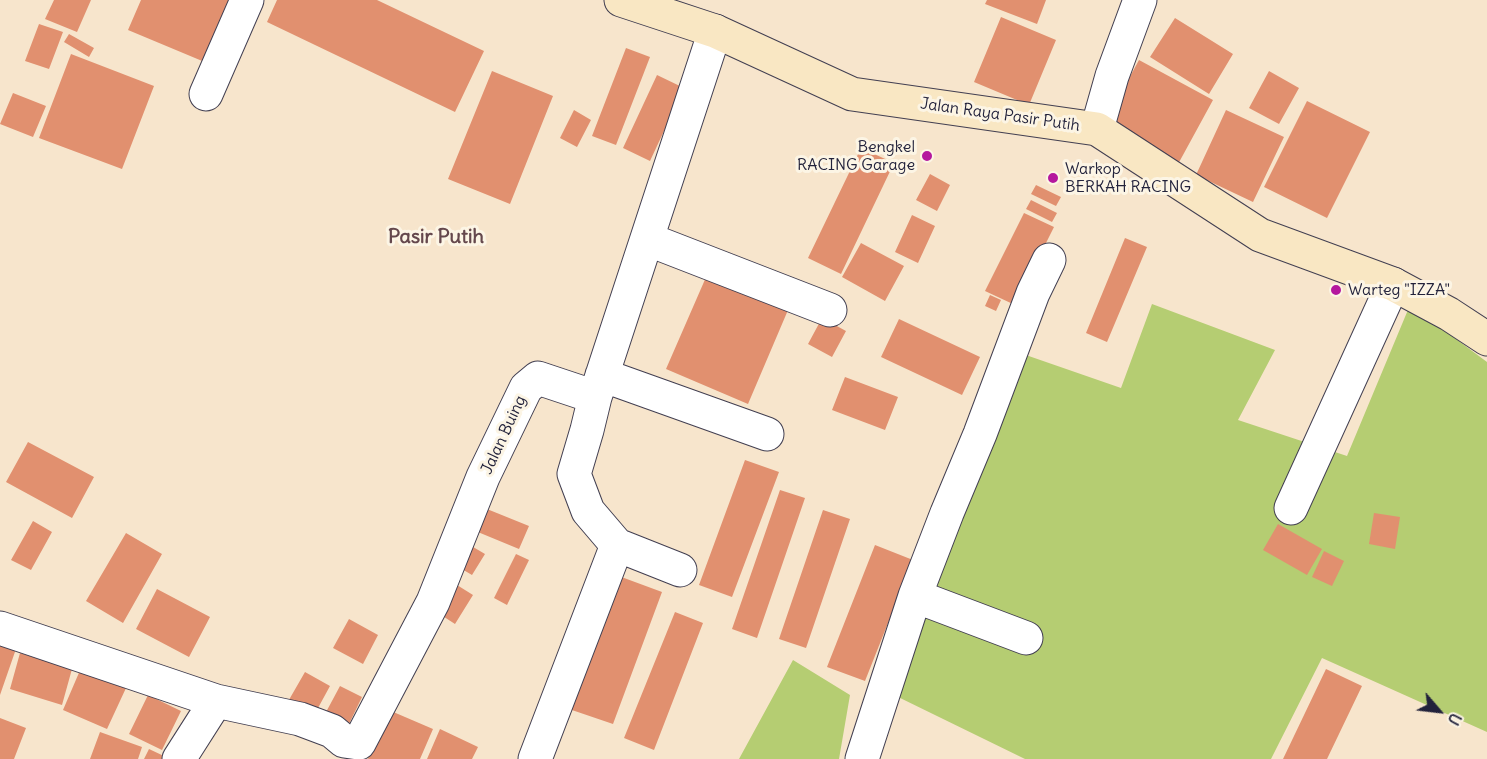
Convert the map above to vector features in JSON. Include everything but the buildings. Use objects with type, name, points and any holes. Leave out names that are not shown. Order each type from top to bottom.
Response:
[{"type":"street","points":[[206,94],[247,0]]},
{"type":"street","name":"Jalan Raya Pasir Putih","points":[[621,0],[715,31],[852,94],[1097,129],[1260,235],[1393,284],[1449,314],[1487,339]]},
{"type":"street","points":[[1097,129],[1112,76],[1140,0]]},
{"type":"street","points":[[680,570],[616,545],[588,511],[573,474],[599,386],[715,31]]},
{"type":"street","points":[[647,239],[830,310]]},
{"type":"street","points":[[862,759],[915,596],[1033,293],[1049,261]]},
{"type":"street","points":[[1291,508],[1393,284]]},
{"type":"street","name":"Jalan Buing","points":[[216,701],[300,719],[332,731],[344,741],[359,743],[433,602],[483,477],[526,388],[538,378],[599,386]]},
{"type":"street","points":[[599,386],[766,434]]},
{"type":"street","points":[[535,759],[616,545]]},
{"type":"street","points":[[915,596],[1026,638]]},
{"type":"street","points":[[0,628],[216,701],[179,759]]},
{"type":"green space","points":[[1152,304],[1275,350],[1238,420],[1347,456],[1410,305],[1487,362],[1487,732],[1322,658],[1271,759],[1025,759],[894,695],[997,345],[1121,388]]},
{"type":"green space","points":[[793,660],[850,695],[839,759],[739,759]]},
{"type":"place","name":"Bengkel RACING Garage","points":[[927,156]]},
{"type":"place","name":"Warkop BERKAH RACING","points":[[1053,178]]},
{"type":"place","name":"Warteg \"IZZA\"","points":[[1336,290]]},
{"type":"district","name":"Pasir Putih","points":[[436,237]]}]
